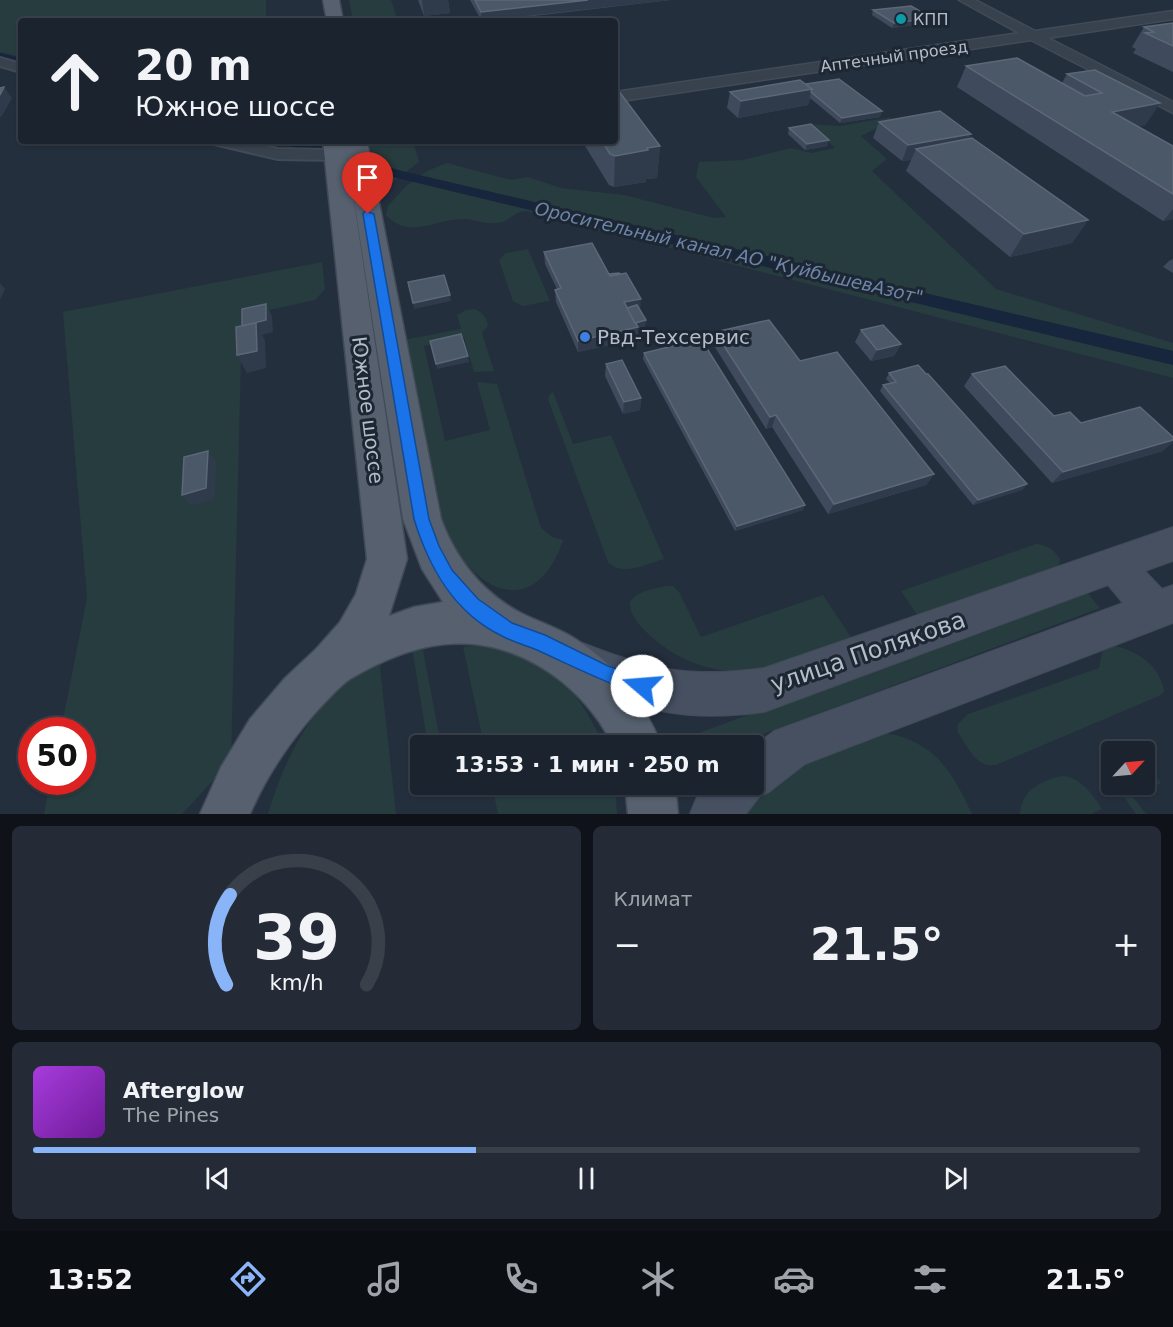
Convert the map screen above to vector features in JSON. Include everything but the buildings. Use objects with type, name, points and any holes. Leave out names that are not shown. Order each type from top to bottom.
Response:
[{"type":"main road","points":[[316,0],[319,18]]},
{"type":"main road","points":[[332,0],[335,18]]},
{"type":"main road","name":"Южное шоссе","points":[[342,146],[422,519],[431,549],[446,576],[472,605],[507,630]]},
{"type":"main road","name":"Южное шоссе","points":[[225,814],[238,784],[267,736],[301,694],[332,665],[368,616],[381,585],[387,559],[342,146]]},
{"type":"main road","name":"улица Полякова","points":[[559,652],[606,674],[660,689],[720,696],[764,690],[1173,544]]},
{"type":"main road","points":[[764,767],[790,747],[1164,607],[1115,565]]},
{"type":"main road","name":"Южное шоссе","points":[[332,665],[371,645],[440,623],[473,622],[507,630],[538,641],[559,652],[592,678],[618,707],[632,735]]},
{"type":"main road","points":[[651,795],[653,814]]},
{"type":"main road","points":[[714,814],[732,795]]},
{"type":"street","points":[[965,0],[1173,108]]},
{"type":"street","name":"Аптечный проезд","points":[[618,97],[1173,15]]},
{"type":"street","points":[[0,62],[18,67]]},
{"type":"street","points":[[233,144],[278,154],[342,146]]},
{"type":"green space","points":[[0,0],[266,0],[266,18],[18,18],[18,56],[0,52]]},
{"type":"green space","points":[[349,0],[391,0],[397,18],[352,18]]},
{"type":"green space","points":[[892,117],[884,125],[861,136],[887,159],[872,171],[996,289],[1173,343],[1173,378],[526,211],[497,223],[465,219],[414,227],[395,223],[386,215],[388,206],[406,186],[427,171],[447,163],[511,180],[528,177],[561,188],[624,195],[714,218],[726,217],[696,177],[699,162],[743,160],[791,148],[811,153],[835,148],[809,124],[839,126]]},
{"type":"green space","points":[[373,144],[414,144],[419,162],[380,192],[370,146]]},
{"type":"green space","points":[[528,249],[550,301],[522,306],[513,301],[499,260],[506,253]]},
{"type":"green space","points":[[322,262],[325,289],[315,300],[242,316],[231,761],[182,814],[44,814],[48,795],[96,795],[96,717],[64,717],[87,598],[63,312]]},
{"type":"green space","points":[[475,309],[484,316],[488,326],[482,333],[494,371],[474,372],[464,337],[424,346],[445,441],[490,430],[477,382],[497,384],[541,528],[552,537],[563,540],[552,565],[540,579],[525,588],[516,590],[503,589],[480,577],[470,568],[448,534],[434,495],[403,340],[461,329],[457,315],[466,310]]},
{"type":"green space","points":[[553,392],[573,444],[611,435],[664,559],[627,569],[620,569],[608,562],[548,399]]},
{"type":"green space","points":[[1036,544],[1050,548],[1055,553],[1060,559],[1058,569],[919,618],[901,591]]},
{"type":"green space","points":[[673,586],[679,592],[701,637],[823,595],[853,640],[777,666],[728,671],[703,666],[679,656],[654,639],[638,623],[632,613],[630,602],[633,598],[647,591]]},
{"type":"green space","points":[[1086,591],[1100,608],[761,735],[693,735]]},
{"type":"green space","points":[[487,644],[533,660],[550,670],[578,699],[599,735],[482,735],[463,647]]},
{"type":"green space","points":[[422,645],[439,735],[426,735],[412,648]]},
{"type":"green space","points":[[1110,645],[1129,650],[1152,666],[1162,682],[1164,692],[996,765],[983,763],[973,755],[957,731],[958,724],[968,714],[1099,668],[1103,648]]},
{"type":"green space","points":[[379,658],[396,814],[268,814],[288,760],[318,710],[345,682]]},
{"type":"green space","points":[[874,731],[910,740],[924,747],[936,757],[955,781],[972,814],[728,814],[744,795],[764,795],[764,779]]},
{"type":"green space","points":[[1155,775],[1161,783],[1155,786]]},
{"type":"green space","points":[[1062,776],[1075,779],[1080,783],[1090,792],[1102,809],[1091,814],[1020,814],[1021,806],[1028,793],[1046,781]]},
{"type":"green space","points":[[494,795],[616,795],[617,814],[498,814]]},
{"type":"green space","points":[[1123,795],[1134,795],[1132,796],[1146,814],[1136,814]]},
{"type":"waterway","name":"Оросительный канал АО \"КуйбышевАзот\"","points":[[0,56],[18,61]]},
{"type":"waterway","name":"Оросительный канал АО \"КуйбышевАзот\"","points":[[298,144],[398,174],[1173,358]]},
{"type":"place","name":"КПП","points":[[901,19]]},
{"type":"place","name":"Рвд-Техсервис","points":[[585,337]]},
{"type":"route","points":[[368,214],[422,519],[431,549],[446,576],[472,605],[507,630],[538,641],[606,674],[642,686]]}]
